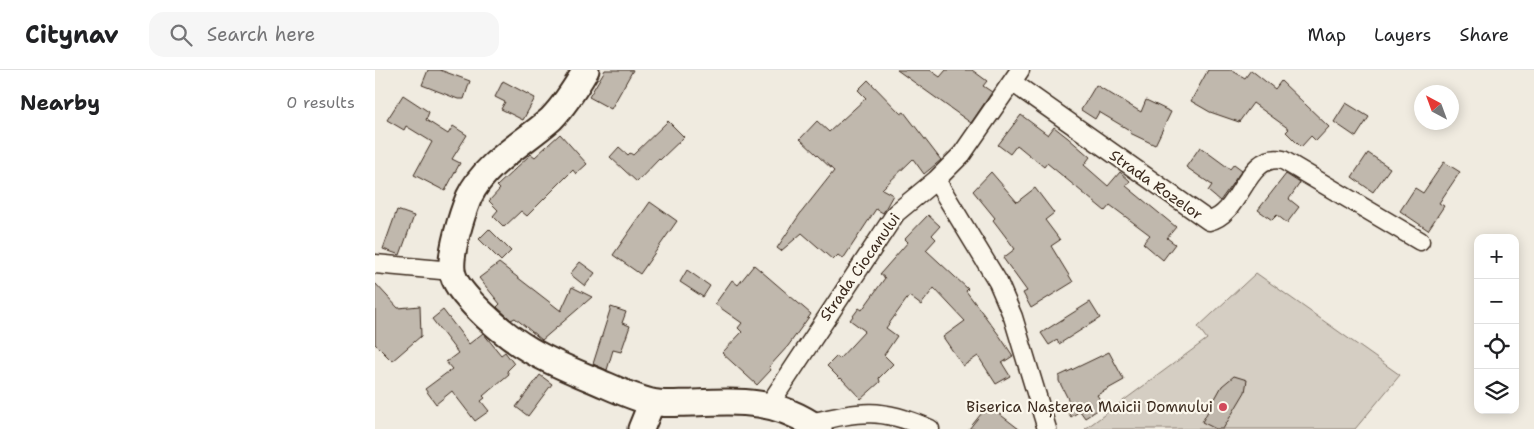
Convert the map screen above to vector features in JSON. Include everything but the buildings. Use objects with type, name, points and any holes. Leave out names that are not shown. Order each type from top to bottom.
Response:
[{"type":"street","points":[[587,70],[560,109],[501,160],[477,185],[469,197],[459,232],[452,271],[463,294],[495,326],[523,347],[577,373],[661,403],[730,402],[769,405],[786,410],[814,426],[837,416],[876,412],[890,414],[930,429]]},
{"type":"street","name":"Strada Ciocanului","points":[[769,405],[896,213],[936,180],[963,154],[1016,76]]},
{"type":"street","name":"Strada Rozelor","points":[[1016,76],[1209,221],[1217,220],[1263,161],[1273,158],[1283,160],[1420,241]]},
{"type":"street","points":[[936,180],[998,282],[1013,317],[1047,429]]},
{"type":"street","points":[[375,264],[452,271]]},
{"type":"street","points":[[641,429],[661,403]]},
{"type":"street","points":[[660,429],[661,403]]},
{"type":"shaded area","points":[[1256,273],[1400,375],[1355,429],[1085,429],[1207,339],[1198,327]]},
{"type":"place","name":"Biserica Nașterea Maicii Domnului","points":[[1223,407]]}]
